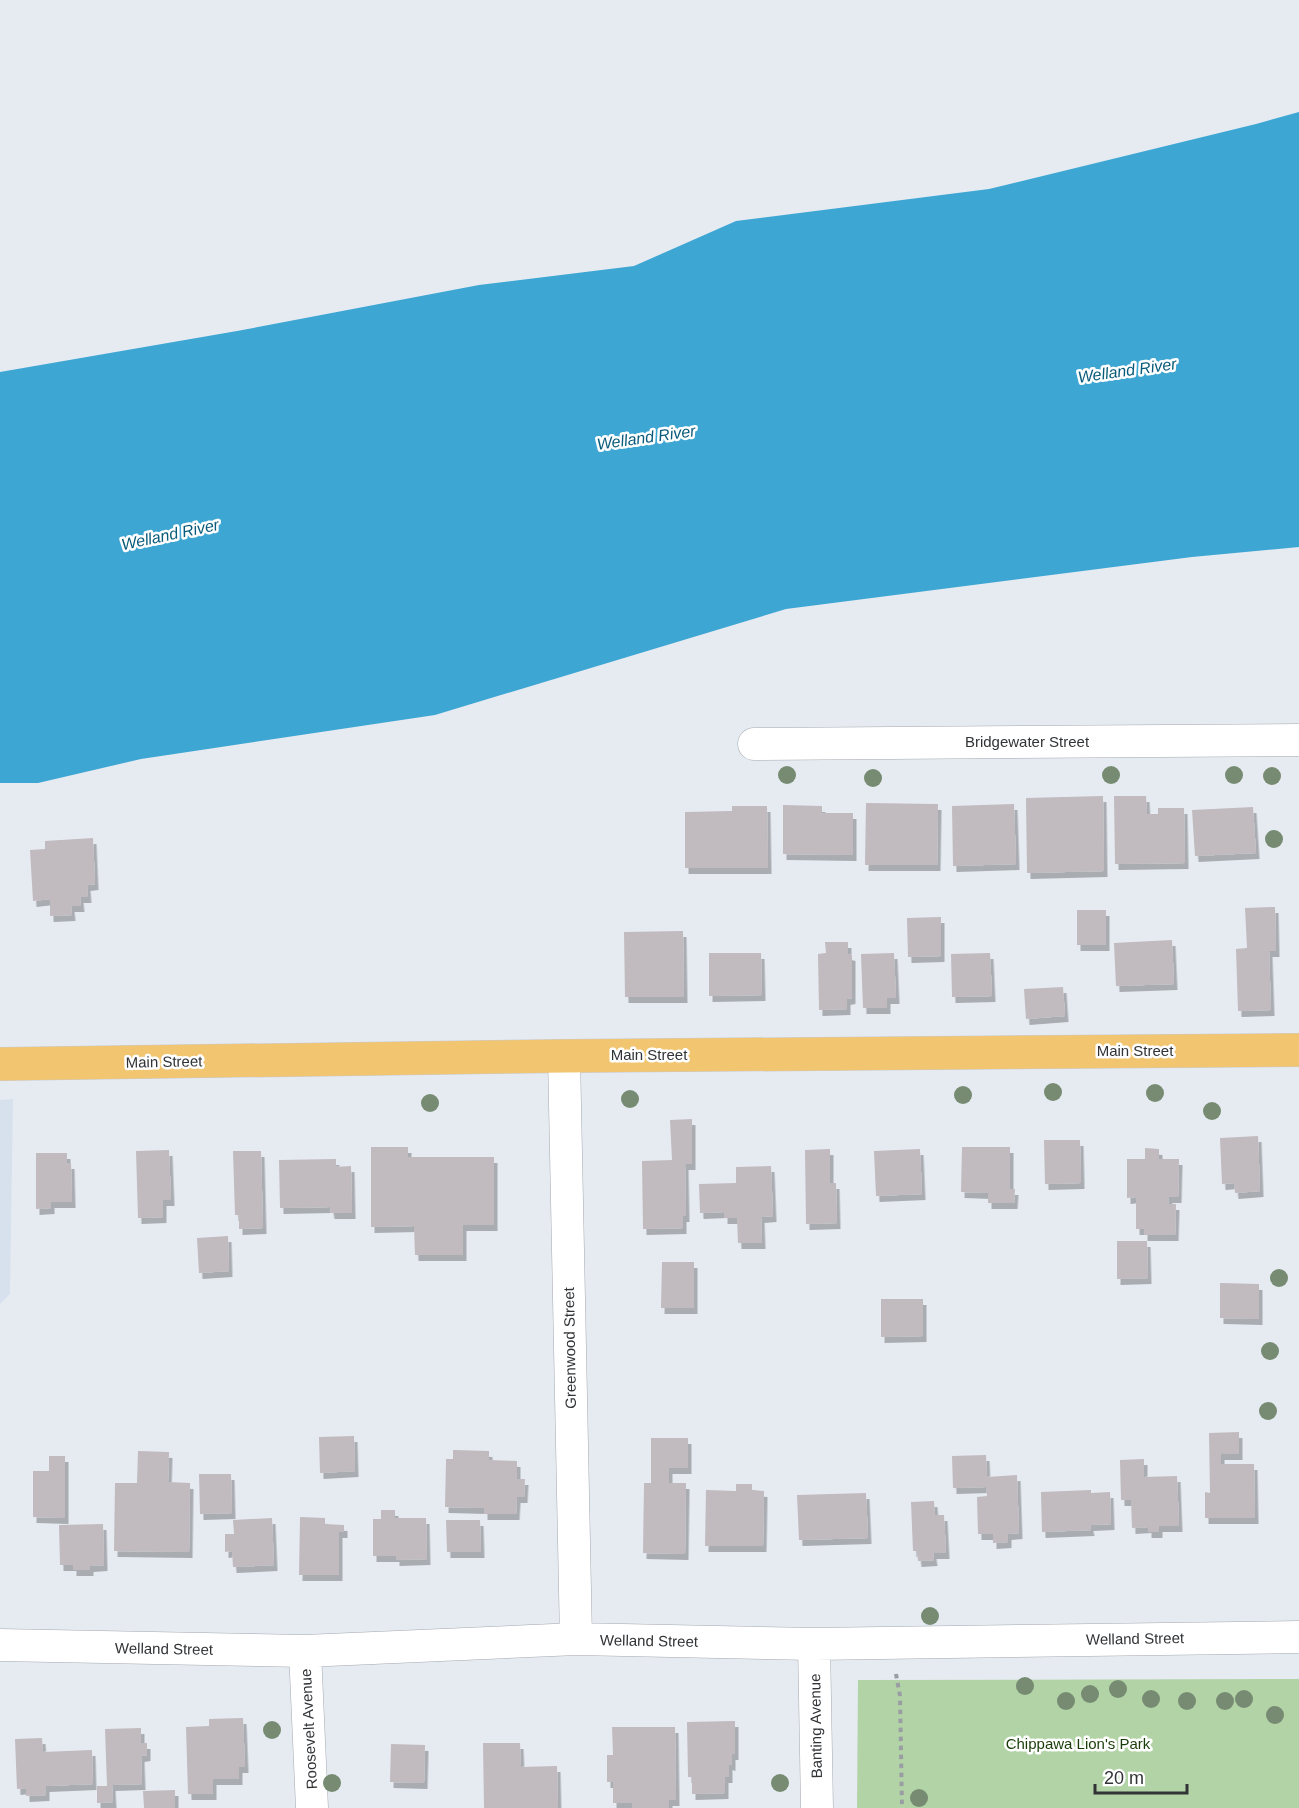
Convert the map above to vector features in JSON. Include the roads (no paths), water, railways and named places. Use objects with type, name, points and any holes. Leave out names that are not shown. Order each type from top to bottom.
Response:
[{"type":"main road","name":"Main Street","points":[[0,1064],[564,1056],[1299,1050]]},
{"type":"street","name":"Bridgewater Street","points":[[754,744],[1299,740]]},
{"type":"street","name":"Greenwood Street","points":[[564,1056],[576,1639]]},
{"type":"street","name":"Welland Street","points":[[0,1645],[305,1651],[576,1639],[814,1644],[1299,1637]]},
{"type":"street","name":"Banting Avenue","points":[[814,1644],[817,1808]]},
{"type":"street","name":"Roosevelt Avenue","points":[[305,1651],[312,1808]]},
{"type":"water","name":"Welland River","points":[[1299,112],[1299,547],[1192,557],[786,609],[435,715],[141,759],[38,783],[0,783],[0,372],[237,331],[479,285],[634,266],[736,221],[989,189]]},
{"type":"park label","name":"Chippawa Lion's Park","points":[[1078,1744]]}]
